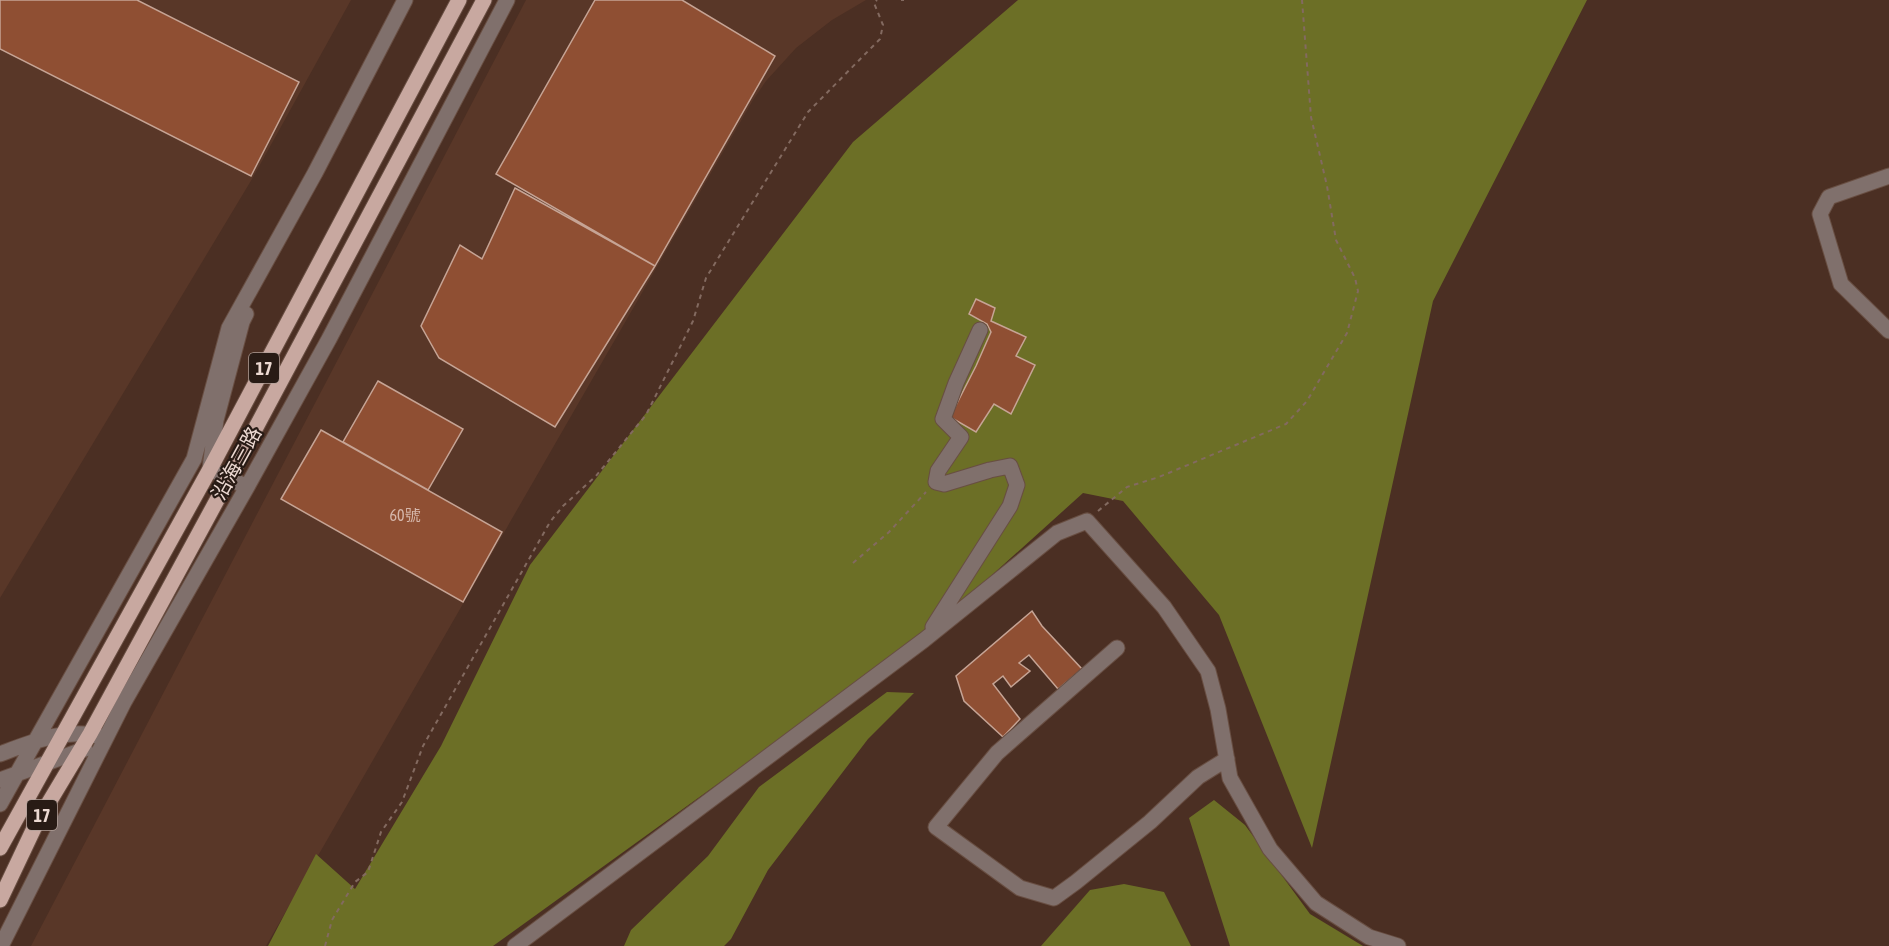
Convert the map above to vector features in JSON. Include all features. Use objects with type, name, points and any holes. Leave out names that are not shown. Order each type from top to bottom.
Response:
[{"type":"main road","name":"沿海三路","points":[[0,848],[210,469],[459,0]]},
{"type":"main road","name":"沿海三路","points":[[0,900],[36,824],[90,734],[484,0]]},
{"type":"street","name":"沿海三路","points":[[0,804],[194,459],[229,328],[315,173],[405,0]]},
{"type":"street","name":"沿海三路","points":[[210,469],[216,420],[242,322],[346,134],[415,0]]},
{"type":"street","name":"沿海三路","points":[[1,946],[105,738],[329,339],[507,0]]},
{"type":"street","points":[[1889,176],[1829,197],[1820,214],[1841,284],[1889,331]]},
{"type":"street","points":[[924,640],[1010,506],[1017,485],[1010,466],[944,484],[936,482],[938,471],[961,437],[943,419],[956,383],[980,330]]},
{"type":"street","points":[[210,469],[247,487]]},
{"type":"street","points":[[515,946],[924,640],[1057,533],[1087,521],[1164,607],[1208,670],[1218,709],[1230,778],[1270,849],[1316,903],[1369,937],[1398,946]]},
{"type":"street","points":[[1117,648],[997,753],[936,827],[1020,888],[1054,898],[1150,822],[1198,777],[1227,759]]},
{"type":"street","points":[[0,754],[35,741],[64,734],[90,734],[105,738]]},
{"type":"street","points":[[0,780],[78,753],[105,738]]},
{"type":"path","points":[[325,946],[332,920],[355,882],[368,872],[381,832],[402,802],[423,747],[550,522],[563,506],[596,477],[646,415],[693,321],[706,278],[808,112],[880,39],[883,25],[874,3],[877,0]]},
{"type":"path","points":[[1087,521],[1127,486],[1159,477],[1286,424],[1307,401],[1347,333],[1358,291],[1355,278],[1336,240],[1328,186],[1311,117],[1302,0]]},
{"type":"path","points":[[854,563],[889,532],[936,482]]},
{"type":"shaded area","points":[[0,0],[351,0],[252,179],[0,598]]},
{"type":"shaded area","points":[[526,0],[866,0],[832,20],[796,48],[766,81],[753,100],[266,946],[31,946]]},
{"type":"shaded area","points":[[1018,0],[1587,0],[1433,301],[1312,848],[1219,615],[1123,501],[1083,493],[961,603],[906,648],[493,946],[268,946],[316,854],[355,889],[441,746],[530,565],[853,142]]},
{"type":"shaded area","points":[[887,692],[914,693],[868,739],[768,870],[731,939],[724,946],[624,946],[631,930],[708,856],[759,787]]},
{"type":"shaded area","points":[[1214,800],[1245,825],[1310,914],[1363,946],[1230,946],[1189,818]]},
{"type":"shaded area","points":[[1124,884],[1164,892],[1191,946],[1041,946],[1090,890]]},
{"type":"building","points":[[0,0],[137,0],[299,82],[251,176],[0,49]]},
{"type":"building","points":[[595,0],[682,0],[775,56],[655,266],[496,174]]},
{"type":"building","points":[[515,188],[655,266],[555,427],[439,358],[421,326],[460,245],[482,259]]},
{"type":"building","points":[[976,299],[995,308],[991,321],[1026,337],[1016,356],[1035,365],[1011,414],[994,404],[976,432],[950,417],[991,332],[987,324],[969,314]]},
{"type":"building","points":[[378,381],[463,429],[428,490],[343,442]]},
{"type":"building","points":[[321,430],[502,532],[463,602],[281,499]]},
{"type":"building","points":[[1032,611],[1042,626],[1082,669],[1058,689],[1029,655],[1019,663],[1030,671],[1011,687],[1003,676],[993,684],[1020,719],[1003,737],[964,701],[956,676]]}]
